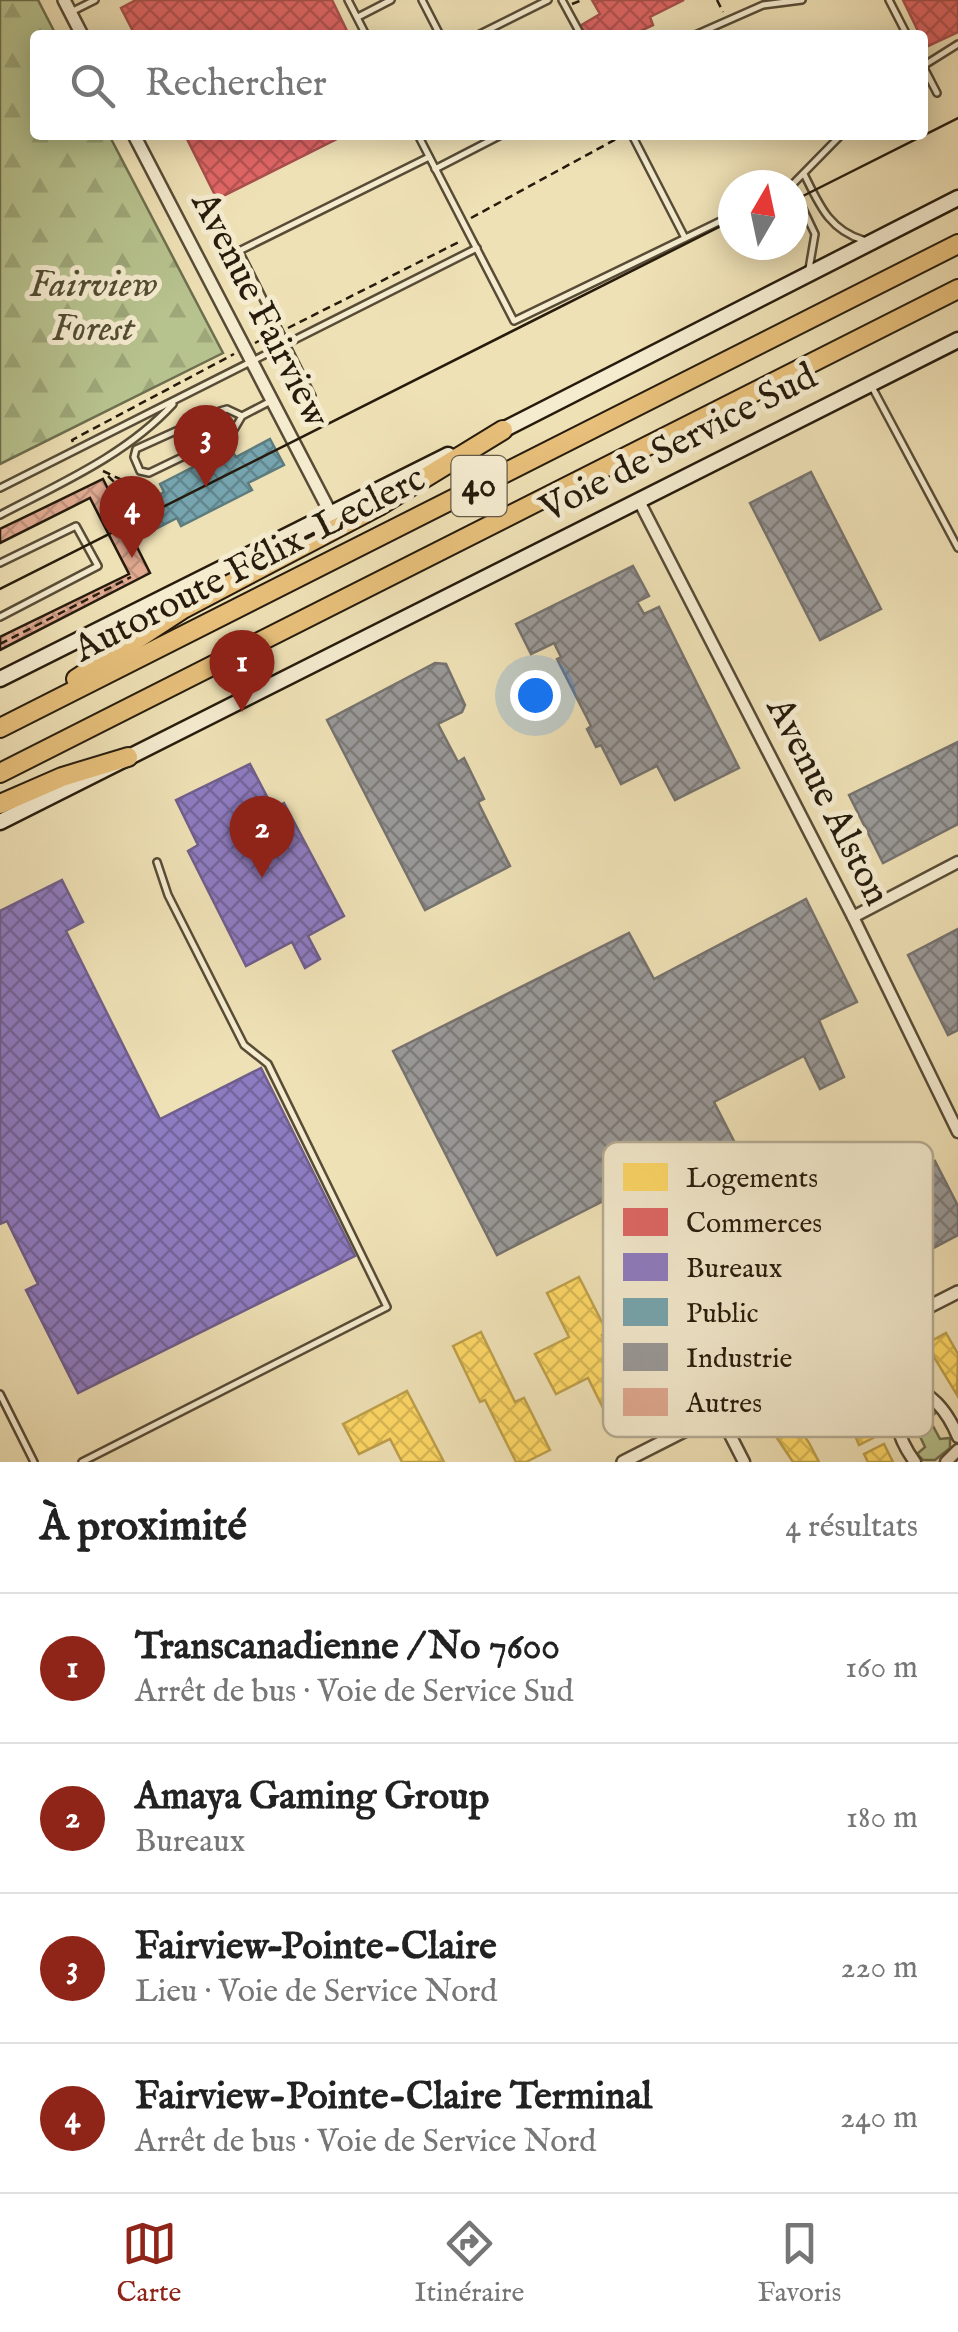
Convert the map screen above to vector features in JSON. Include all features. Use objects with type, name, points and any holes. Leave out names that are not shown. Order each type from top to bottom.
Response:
[{"type":"highway","name":"Autoroute Félix-Leclerc","points":[[0,728],[958,244]]},
{"type":"highway","name":"Autoroute Félix-Leclerc","points":[[0,772],[958,290]]},
{"type":"highway","points":[[0,728],[183,609],[379,506],[503,430]]},
{"type":"highway","points":[[0,804],[51,781],[128,757]]},
{"type":"main road","points":[[0,679],[330,512],[503,430],[958,198]]},
{"type":"main road","name":"Voie de Service Sud","points":[[0,822],[958,340]]},
{"type":"street","points":[[67,6],[79,30]]},
{"type":"street","name":"Avenue Fairview","points":[[137,140],[330,512]]},
{"type":"street","name":"Avenue Alston","points":[[639,501],[853,917],[958,1132]]},
{"type":"street","points":[[853,917],[958,862]]},
{"type":"street","points":[[933,1304],[958,1292]]},
{"type":"street","points":[[933,1400],[942,1406],[958,1436]]},
{"type":"street","points":[[623,1462],[672,1437]]},
{"type":"street","points":[[731,1437],[744,1462]]},
{"type":"street","points":[[902,1437],[914,1462]]},
{"type":"street","points":[[946,1462],[958,1450]]},
{"type":"lane","points":[[67,6],[95,0]]},
{"type":"lane","points":[[348,0],[363,30]]},
{"type":"lane","points":[[357,18],[391,0]]},
{"type":"lane","points":[[422,0],[437,30]]},
{"type":"lane","points":[[488,30],[548,0]]},
{"type":"lane","points":[[562,0],[577,30]]},
{"type":"lane","points":[[706,30],[763,5],[802,0]]},
{"type":"lane","points":[[889,0],[904,30]]},
{"type":"lane","points":[[928,63],[958,44]]},
{"type":"lane","points":[[928,76],[937,93]]},
{"type":"lane","points":[[421,140],[514,321],[718,222]]},
{"type":"lane","points":[[435,168],[491,140]]},
{"type":"lane","points":[[635,140],[685,238]]},
{"type":"lane","points":[[808,170],[835,140]]},
{"type":"lane","points":[[312,396],[240,251],[430,157]]},
{"type":"lane","points":[[808,181],[832,224],[848,236],[871,243]]},
{"type":"lane","points":[[808,219],[815,234],[808,275]]},
{"type":"lane","points":[[0,488],[476,248]]},
{"type":"lane","points":[[870,384],[958,548]]},
{"type":"lane","points":[[242,416],[227,409],[220,411],[136,449],[134,457],[140,471],[149,473],[232,434],[242,416],[272,401]]},
{"type":"lane","points":[[0,514],[109,457],[153,426],[175,402]]},
{"type":"lane","points":[[0,563],[76,526],[98,566],[0,616]]},
{"type":"lane","points":[[82,1462],[386,1307],[268,1064],[244,1045],[168,895],[156,862]]},
{"type":"lane","points":[[0,1394],[34,1462]]},
{"type":"path","points":[[717,0],[728,21]]},
{"type":"path","points":[[469,218],[614,140]]},
{"type":"path","points":[[287,329],[458,242]]},
{"type":"path","points":[[259,341],[270,335]]},
{"type":"path","points":[[72,440],[228,357]]},
{"type":"path","points":[[139,488],[104,472],[143,510]]},
{"type":"path","points":[[0,644],[131,577]]},
{"type":"green space","name":"Fairview Forest","points":[[0,0],[38,0],[53,30],[30,30],[30,140],[112,140],[223,353],[0,464]]},
{"type":"green space","points":[[933,1426],[940,1439],[950,1438],[950,1448],[935,1460],[923,1460],[917,1454],[925,1447],[920,1437],[933,1437]]},
{"type":"building: Logements","points":[[579,1277],[603,1324],[603,1408],[588,1378],[556,1394],[535,1354],[569,1337],[547,1293]]},
{"type":"building: Logements","points":[[481,1332],[515,1402],[524,1398],[550,1450],[526,1462],[516,1462],[453,1346]]},
{"type":"building: Logements","points":[[946,1333],[958,1354],[957,1395],[933,1356],[933,1340]]},
{"type":"building: Logements","points":[[407,1391],[444,1462],[402,1462],[390,1439],[359,1454],[343,1424]]},
{"type":"building: Logements","points":[[776,1437],[805,1437],[819,1462],[793,1462]]},
{"type":"building: Logements","points":[[856,1437],[875,1437],[859,1445]]},
{"type":"building: Logements","points":[[884,1444],[893,1462],[868,1462],[864,1454]]},
{"type":"building: Commerces","points":[[136,0],[332,0],[347,30],[132,30],[121,8]]},
{"type":"building: Commerces","points":[[592,0],[684,0],[650,17],[653,25],[642,30],[583,30],[580,26],[600,14]]},
{"type":"building: Commerces","points":[[903,0],[958,0],[958,32],[928,46],[928,30],[918,30]]},
{"type":"building: Commerces","points":[[188,140],[335,140],[217,199]]},
{"type":"building: Bureaux","points":[[250,764],[273,808],[284,803],[344,916],[308,936],[320,959],[305,968],[292,942],[246,966],[188,851],[198,845],[176,800]]},
{"type":"building: Bureaux","points":[[62,880],[83,922],[66,931],[160,1119],[261,1068],[355,1256],[78,1393],[26,1290],[38,1284],[7,1221],[0,1224],[0,911]]},
{"type":"building: Public","points":[[270,439],[284,465],[248,483],[252,490],[181,526],[177,518],[134,540],[132,536],[158,523],[150,508],[125,521],[121,515],[164,492],[160,484],[230,448],[236,457]]},
{"type":"building: Industrie","points":[[811,472],[881,609],[820,640],[750,503]]},
{"type":"building: Industrie","points":[[633,566],[649,596],[637,602],[644,614],[659,607],[739,768],[675,800],[657,766],[621,784],[601,745],[596,747],[587,729],[591,726],[557,659],[561,657],[554,643],[531,654],[516,624]]},
{"type":"building: Industrie","points":[[435,663],[446,664],[465,705],[462,712],[438,724],[458,762],[464,758],[484,799],[478,802],[510,866],[425,910],[327,720]]},
{"type":"building: Industrie","points":[[958,742],[958,824],[883,863],[849,795]]},
{"type":"building: Industrie","points":[[806,899],[857,1002],[819,1020],[844,1077],[820,1089],[804,1056],[714,1102],[734,1142],[603,1142],[603,1201],[497,1255],[393,1051],[629,933],[654,979]]},
{"type":"building: Industrie","points":[[958,929],[958,1030],[948,1035],[908,955]]},
{"type":"building: Industrie","points":[[933,1162],[958,1206],[958,1235],[933,1248]]},
{"type":"building: Autres","points":[[103,479],[150,573],[0,650],[0,637],[129,574],[90,498],[0,543],[0,529]]},
{"type":"tram line","points":[[928,133],[958,118]]},
{"type":"tram line","points":[[808,193],[914,140]]},
{"type":"tram line","points":[[0,589],[718,228]]},
{"type":"place","name":"Fairview–Pointe-Claire","points":[[206,487]]},
{"type":"place","name":"Fairview-Pointe-Claire Terminal","points":[[132,558]]},
{"type":"place","name":"Transcanadienne / No 7600","points":[[242,712]]},
{"type":"place","name":"Amaya Gaming Group","points":[[262,878]]}]
